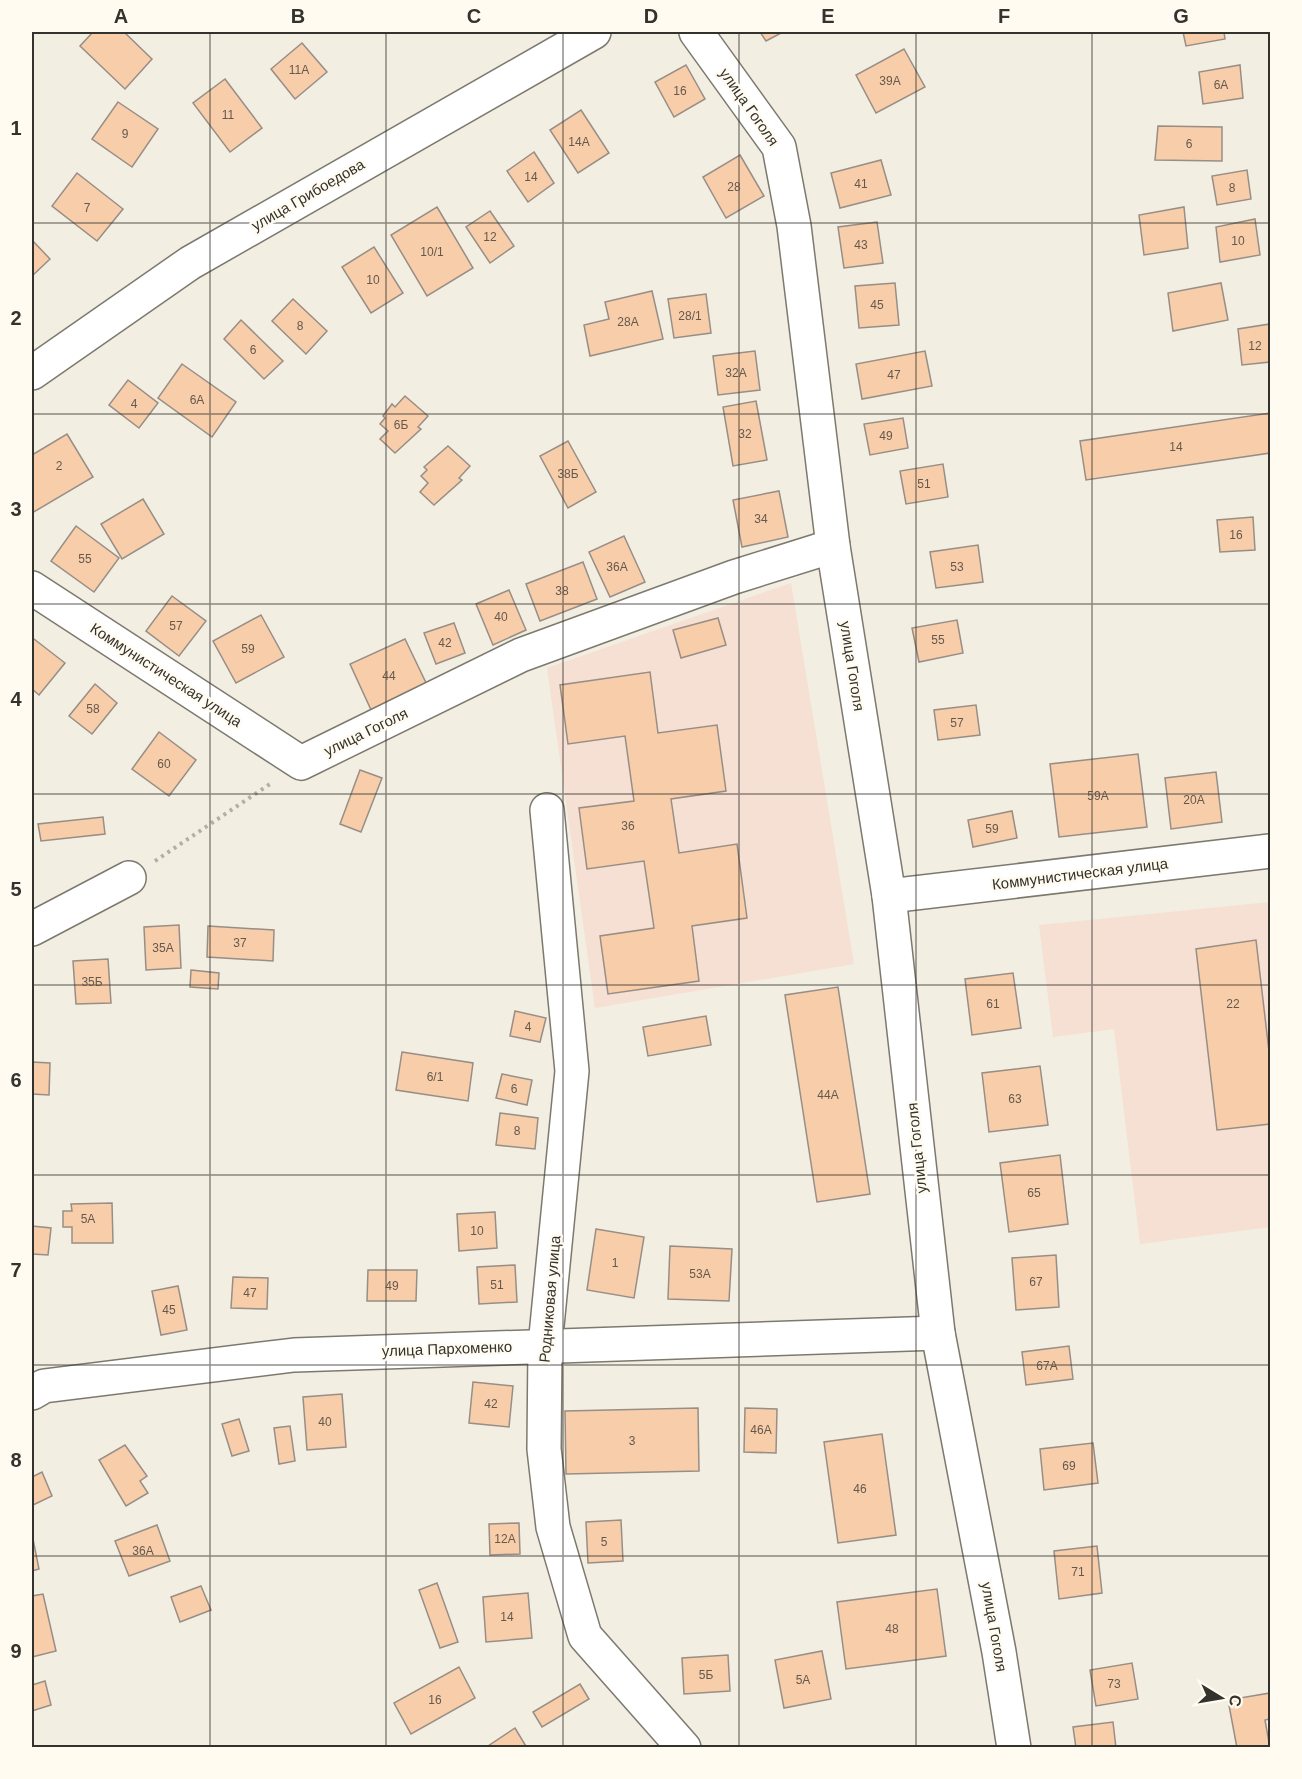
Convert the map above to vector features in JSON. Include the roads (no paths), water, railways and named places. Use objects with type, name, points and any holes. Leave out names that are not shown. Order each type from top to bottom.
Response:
[{"type":"street","name":"улица Грибоедова","points":[[32,374],[190,263],[594,32]]},
{"type":"street","name":"улица Гоголя","points":[[696,32],[779,147],[794,226],[833,546],[889,896],[938,1333],[999,1652],[1014,1748]]},
{"type":"street","name":"улица Гоголя","points":[[301,763],[521,655],[734,577],[833,546]]},
{"type":"street","name":"Коммунистическая улица","points":[[32,588],[301,763]]},
{"type":"street","name":"Родниковая улица","points":[[547,810],[572,1071],[544,1346],[544,1449],[554,1527],[585,1636],[684,1748]]},
{"type":"street","name":"Коммунистическая улица","points":[[889,896],[1270,851]]},
{"type":"street","points":[[32,929],[129,878]]},
{"type":"street","name":"улица Пархоменко","points":[[32,1393],[44,1386],[294,1355],[938,1333]]}]
